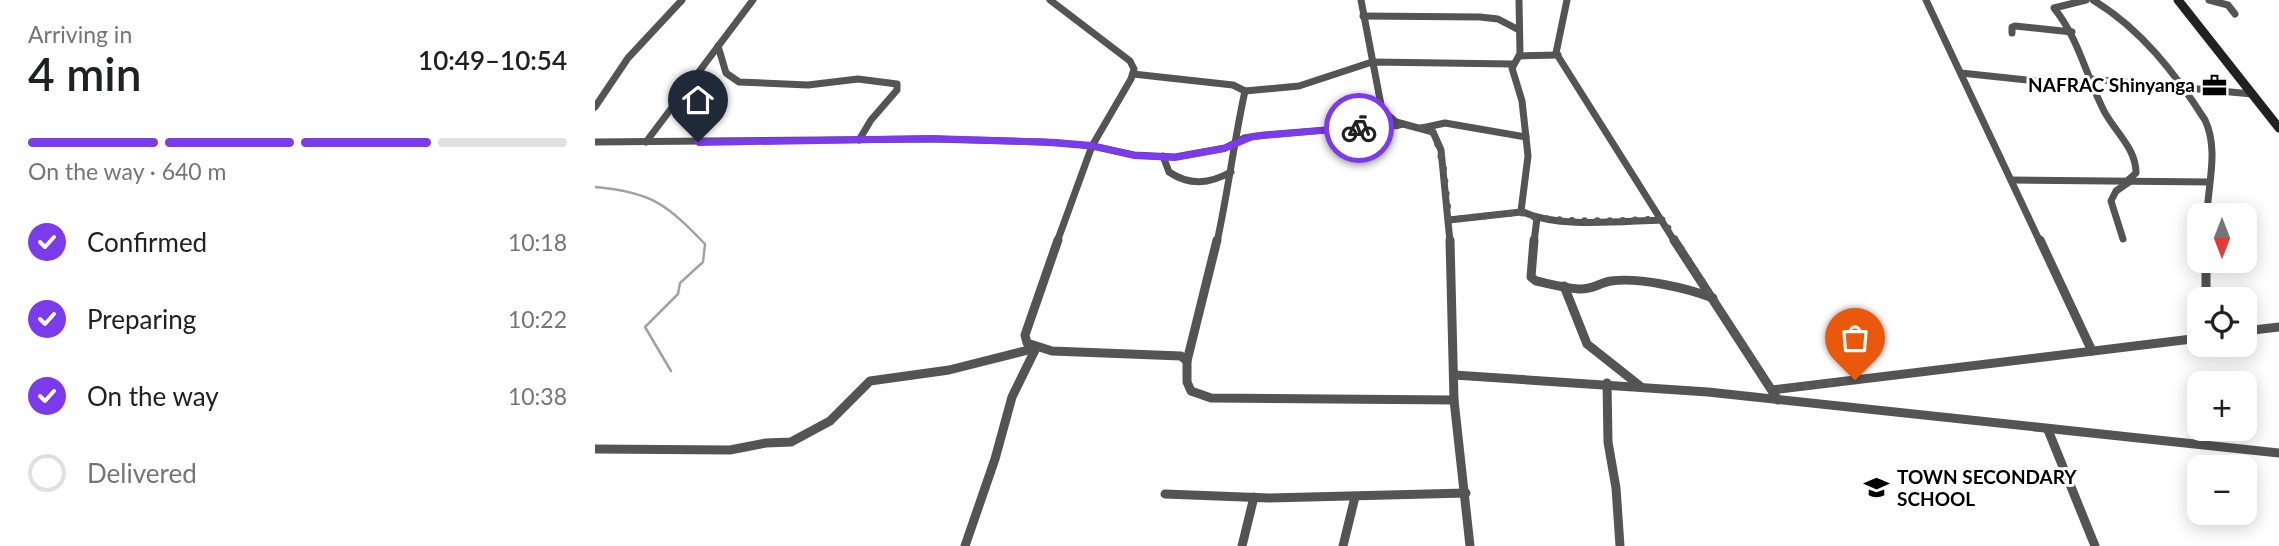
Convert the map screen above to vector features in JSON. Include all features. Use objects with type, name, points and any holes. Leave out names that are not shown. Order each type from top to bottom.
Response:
[{"type":"main road","points":[[2178,0],[2279,128]]},
{"type":"street","points":[[595,107],[628,58],[682,0]]},
{"type":"street","points":[[646,142],[753,0]]},
{"type":"street","points":[[1036,348],[1027,343],[1026,331],[1092,146],[1133,74],[1130,61],[1050,0]]},
{"type":"street","points":[[1361,0],[1382,110],[1391,119],[1433,132],[1438,139],[1449,220],[1454,400],[1470,546]]},
{"type":"street","points":[[1519,0],[1519,57],[1513,64],[1514,78],[1522,101],[1521,118],[1526,137],[1527,165],[1521,212]]},
{"type":"street","points":[[1567,0],[1556,42],[1558,55],[1630,173],[1778,400]]},
{"type":"street","points":[[1926,0],[2092,351]]},
{"type":"street","points":[[2086,0],[2054,7],[2066,20],[2072,32],[2107,116],[2134,157],[2136,173],[2116,191],[2111,201],[2123,239]]},
{"type":"street","points":[[2093,0],[2136,31],[2165,62],[2210,133],[2208,203]]},
{"type":"street","points":[[2209,0],[2228,5],[2235,14]]},
{"type":"street","points":[[1498,19],[1519,12]]},
{"type":"street","points":[[1363,16],[1449,15],[1498,19],[1519,30]]},
{"type":"street","points":[[2012,33],[2012,27],[2015,26],[2072,32]]},
{"type":"street","points":[[718,46],[726,73],[739,82],[808,85],[858,79],[897,84],[896,92],[871,120],[859,140]]},
{"type":"street","points":[[1519,57],[1558,55]]},
{"type":"street","points":[[1133,74],[1233,85],[1245,91],[1299,86],[1372,62],[1513,64]]},
{"type":"street","points":[[1961,73],[2037,81]]},
{"type":"street","points":[[2091,79],[2252,94]]},
{"type":"street","points":[[1245,91],[1205,295],[1187,361],[1186,384],[1189,389],[1200,396],[1454,400]]},
{"type":"street","points":[[1421,128],[1445,123],[1526,137]]},
{"type":"street","points":[[595,142],[931,139],[1092,146],[1134,155],[1181,157],[1263,135],[1351,128],[1378,129],[1403,124]]},
{"type":"street","points":[[1163,156],[1169,172],[1189,182],[1215,181],[1231,172]]},
{"type":"street","points":[[2011,180],[2209,182]]},
{"type":"street","points":[[1449,220],[1521,212],[1537,218],[1662,219]]},
{"type":"street","points":[[1537,218],[1531,276],[1536,281],[1591,288],[1610,281],[1663,284],[1688,288],[1713,299]]},
{"type":"street","points":[[1564,286],[1587,344],[1640,386]]},
{"type":"street","points":[[2257,330],[2279,327]]},
{"type":"street","points":[[1772,390],[2187,337]]},
{"type":"street","points":[[965,546],[995,460],[1012,397],[1036,348]]},
{"type":"street","points":[[595,449],[730,450],[791,442],[830,421],[870,381],[949,370],[1036,348],[1162,354],[1181,356],[1187,361]]},
{"type":"street","points":[[1454,375],[1640,386],[2279,453]]},
{"type":"street","points":[[1607,383],[1608,442],[1616,488],[1620,546]]},
{"type":"street","points":[[2049,430],[2076,504],[2095,546]]},
{"type":"street","points":[[1165,494],[1355,497],[1465,494]]},
{"type":"street","points":[[1243,546],[1254,497]]},
{"type":"street","points":[[1343,546],[1355,497]]},
{"type":"waterway","points":[[595,187],[631,192],[657,202],[705,244],[703,262],[680,283],[678,294],[645,327],[671,371]]},
{"type":"way so far","points":[[1359,128],[1378,129],[1403,124],[1435,134],[1441,150],[1449,220],[1521,212],[1537,218],[1557,219],[1662,219],[1772,390],[1855,380]]},
{"type":"place","name":"NAFRAC Shinyanga","points":[[2215,85]]},
{"type":"place","name":"TOWN SECONDARY SCHOOL","points":[[1877,488]]},
{"type":"route","points":[[698,142],[931,139],[1056,142],[1134,155],[1181,157],[1230,147],[1252,137],[1359,128]]}]
